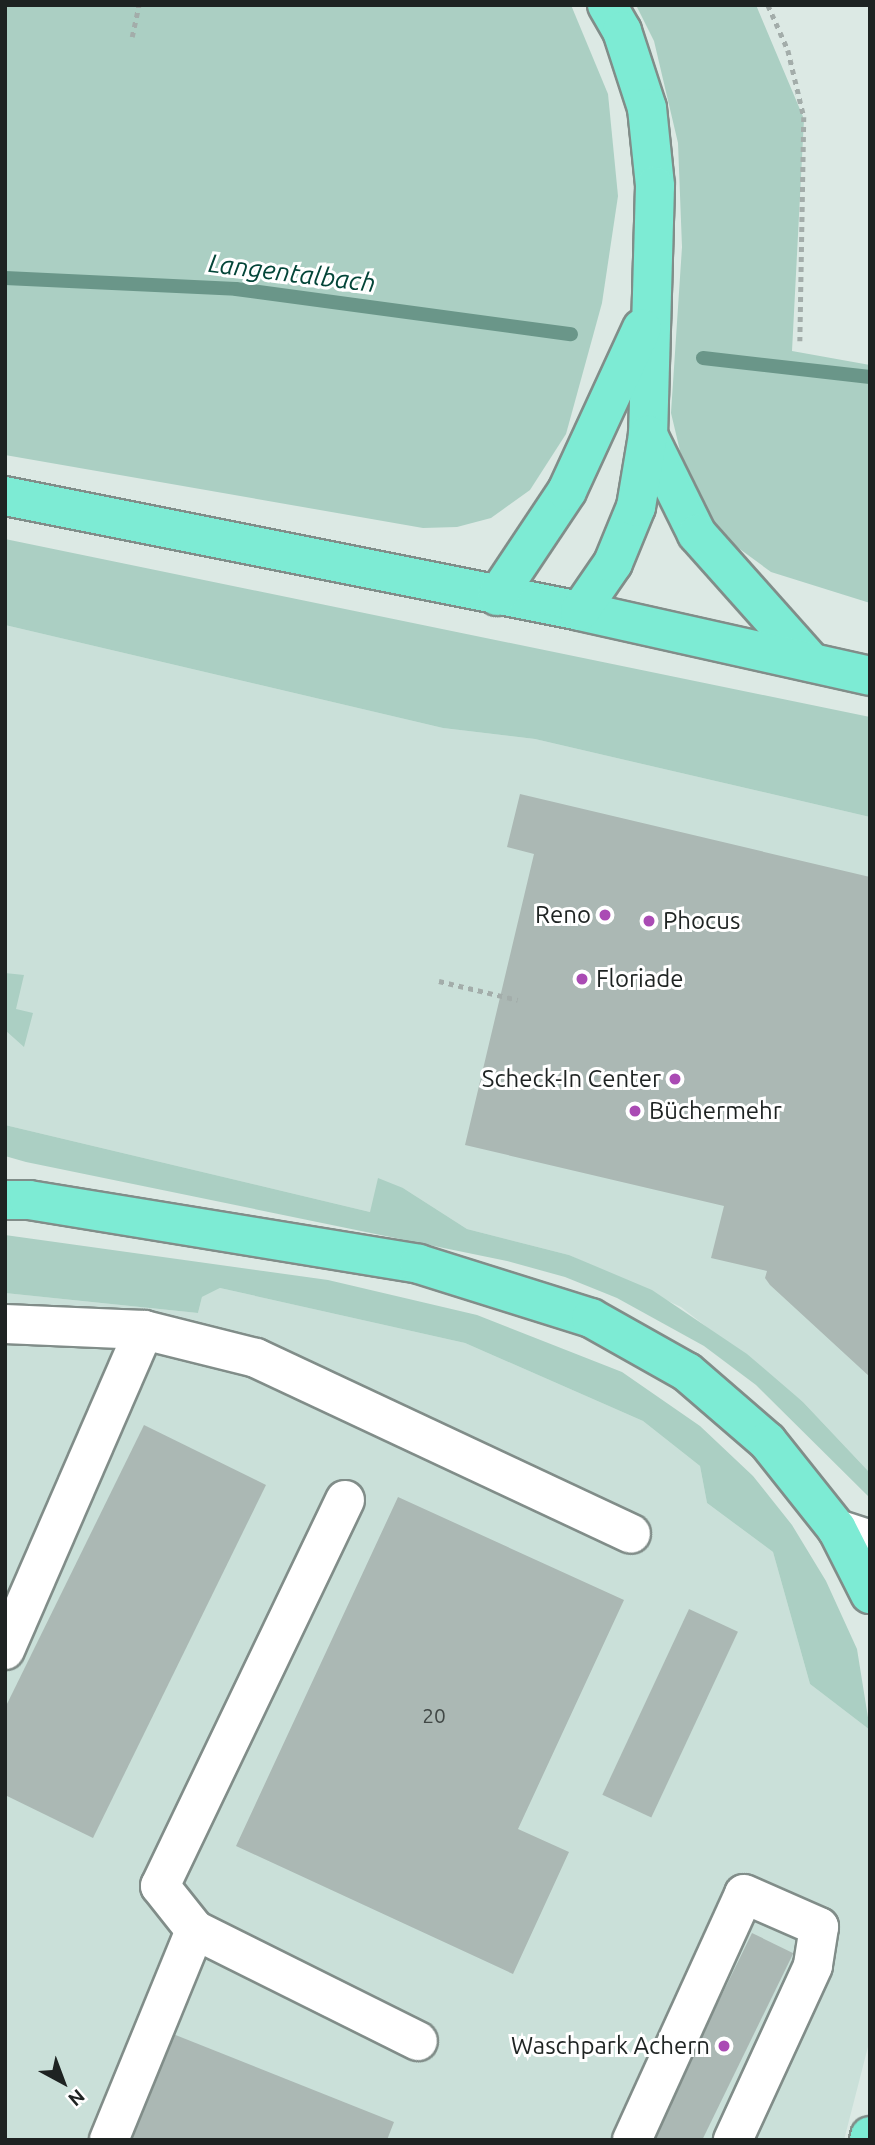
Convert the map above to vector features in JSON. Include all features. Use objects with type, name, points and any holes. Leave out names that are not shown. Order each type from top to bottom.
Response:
[{"type":"main road","points":[[580,611],[613,563],[636,507],[648,435],[648,315],[654,267],[655,186],[647,108],[622,32],[607,5]]},
{"type":"main road","points":[[497,596],[567,491],[648,315]]},
{"type":"main road","points":[[648,435],[697,534],[811,662]]},
{"type":"main road","points":[[5,496],[580,611],[870,676]]},
{"type":"main road","points":[[13,1196],[419,1264],[591,1318],[687,1372],[767,1441],[853,1534],[870,1594]]},
{"type":"lane","points":[[5,1324],[144,1329],[256,1358],[631,1534]]},
{"type":"lane","points":[[5,1650],[144,1329]]},
{"type":"lane","points":[[345,1500],[160,1886],[195,1930],[418,2041]]},
{"type":"lane","points":[[632,2140],[744,1894],[819,1927],[813,1966],[733,2140]]},
{"type":"lane","points":[[109,2140],[195,1930]]},
{"type":"path","points":[[132,37],[139,5]]},
{"type":"path","points":[[768,5],[788,50],[804,117],[800,341]]},
{"type":"path","points":[[439,981],[519,1000]]},
{"type":"shaded area","points":[[5,625],[443,728],[535,739],[870,817],[870,1473],[803,1402],[681,1307],[569,1255],[467,1229],[403,1188],[370,1212],[5,1125]]},
{"type":"shaded area","points":[[220,1288],[465,1343],[643,1421],[700,1466],[707,1503],[773,1552],[810,1684],[870,1730],[870,2039],[844,2140],[5,2140],[5,1293],[198,1313],[202,1297]]},
{"type":"green space","points":[[5,5],[571,5],[608,94],[618,196],[602,303],[566,434],[530,490],[491,518],[457,527],[423,528],[5,455]]},
{"type":"green space","points":[[636,5],[756,5],[804,119],[792,351],[870,365],[870,603],[771,572],[726,539],[686,476],[671,413],[682,247],[678,143],[654,41]]},
{"type":"green space","points":[[5,539],[870,717],[870,817],[535,739],[443,728],[5,625]]},
{"type":"green space","points":[[5,973],[24,975],[16,1009],[33,1013],[24,1047],[5,1030]]},
{"type":"green space","points":[[5,1125],[370,1212],[378,1178],[403,1188],[467,1229],[569,1255],[652,1290],[747,1354],[803,1402],[870,1473],[870,1498],[756,1385],[704,1346],[617,1298],[565,1277],[507,1261],[26,1162],[5,1156]]},
{"type":"green space","points":[[5,1235],[328,1280],[477,1315],[622,1372],[700,1426],[753,1476],[792,1525],[826,1581],[857,1649],[870,1730],[810,1684],[773,1552],[707,1503],[700,1466],[643,1421],[465,1343],[220,1288],[202,1297],[198,1313],[5,1293]]},
{"type":"building","name":"Scheck-In Center","points":[[520,794],[870,877],[870,1377],[770,1285],[765,1278],[767,1271],[711,1258],[724,1206],[465,1145],[534,854],[507,847]]},
{"type":"building","points":[[144,1425],[266,1485],[93,1838],[5,1795],[5,1708]]},
{"type":"building","points":[[398,1497],[624,1600],[518,1829],[569,1852],[513,1974],[236,1846]]},
{"type":"building","points":[[689,1609],[738,1632],[651,1818],[602,1795]]},
{"type":"building","name":"Waschpark Achern","points":[[752,1933],[793,1953],[702,2140],[652,2139]]},
{"type":"building","points":[[168,2032],[394,2122],[387,2140],[125,2140]]},
{"type":"waterway","name":"Langentalbach","points":[[5,278],[236,289],[571,334]]},
{"type":"waterway","name":"Langentalbach","points":[[703,358],[870,377]]},
{"type":"place","name":"Reno","points":[[605,915]]},
{"type":"place","name":"Phocus","points":[[649,921]]},
{"type":"place","name":"Floriade","points":[[582,979]]},
{"type":"place","name":"Scheck-In Center","points":[[675,1079]]},
{"type":"place","name":"Büchermehr","points":[[635,1111]]},
{"type":"place","name":"Waschpark Achern","points":[[724,2046]]}]
